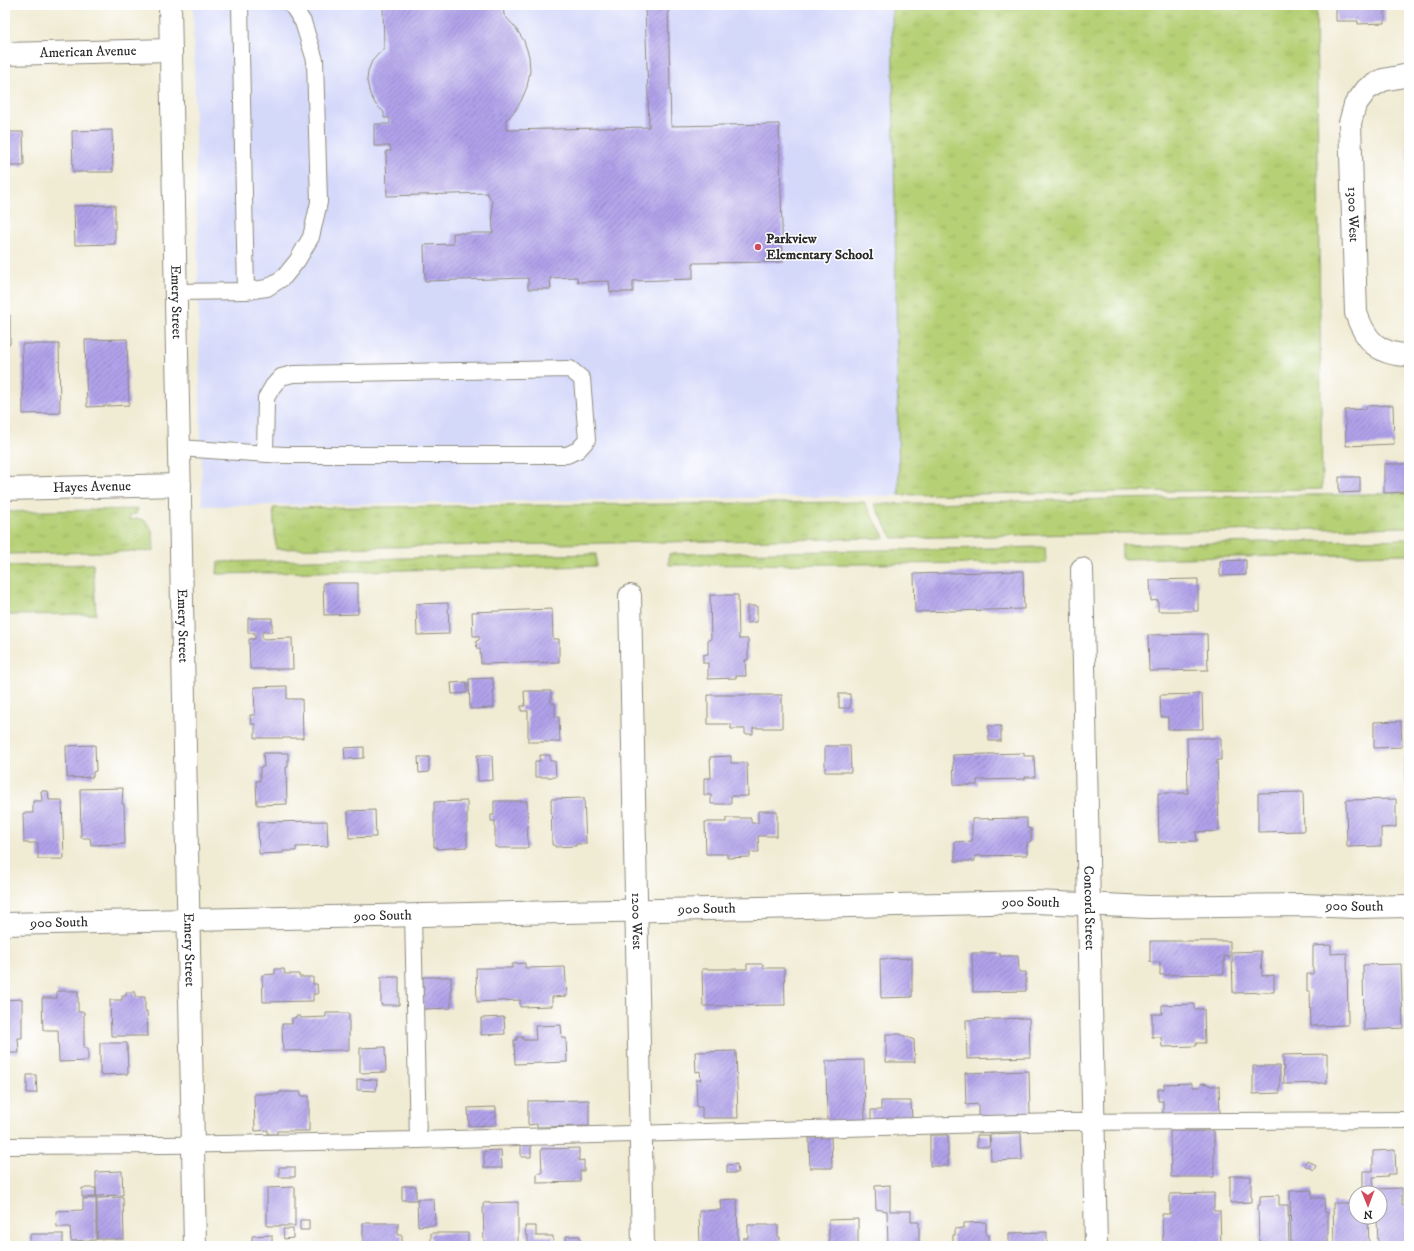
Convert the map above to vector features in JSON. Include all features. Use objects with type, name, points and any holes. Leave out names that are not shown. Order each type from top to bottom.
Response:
[{"type":"street","name":"Emery Street","points":[[170,5],[195,1246]]},
{"type":"street","name":"American Avenue","points":[[5,54],[171,50]]},
{"type":"street","name":"1300 West","points":[[1409,75],[1383,80],[1367,89],[1355,105],[1350,123],[1356,313],[1361,328],[1369,341],[1378,347],[1391,352],[1409,354]]},
{"type":"street","name":"Hayes Avenue","points":[[5,489],[180,485]]},
{"type":"street","name":"Concord Street","points":[[1082,569],[1096,1246]]},
{"type":"street","name":"1200 West","points":[[630,596],[643,1246]]},
{"type":"street","name":"900 South","points":[[5,924],[1034,902],[1148,907],[1302,905],[1356,907],[1409,906]]},
{"type":"lane","points":[[240,5],[246,291]]},
{"type":"lane","points":[[176,292],[246,291],[267,288],[284,277],[297,262],[311,237],[320,202],[315,60],[303,22],[292,5]]},
{"type":"lane","points":[[179,448],[265,454],[284,455],[567,455],[578,450],[586,440],[582,379],[570,369],[293,374],[281,377],[273,386],[266,398],[265,454]]},
{"type":"lane","points":[[413,915],[418,1140]]},
{"type":"lane","points":[[5,1146],[418,1140],[1093,1122],[1409,1120]]},
{"type":"shaded area","name":"Parkview Elementary School","points":[[193,5],[1316,5],[1322,489],[202,506]]},
{"type":"green space","points":[[892,5],[1316,5],[1322,489],[899,495]]},
{"type":"green space","points":[[1409,493],[1409,527],[893,538],[874,504]]},
{"type":"green space","points":[[864,502],[885,538],[276,549],[273,508]]},
{"type":"green space","points":[[138,509],[136,514],[130,515],[129,520],[138,519],[144,521],[151,527],[154,551],[5,554],[5,512]]},
{"type":"green space","points":[[1409,539],[1409,554],[1122,559],[1122,545]]},
{"type":"green space","points":[[1045,547],[1046,563],[669,565],[669,554]]},
{"type":"green space","points":[[596,554],[596,566],[217,574],[218,562]]},
{"type":"green space","points":[[93,564],[96,614],[5,615],[5,566]]},
{"type":"building","points":[[383,5],[503,5],[504,15],[515,27],[524,41],[529,56],[530,71],[527,87],[521,101],[515,111],[506,120],[506,130],[649,127],[645,5],[668,5],[671,126],[779,124],[783,262],[693,263],[693,279],[633,281],[633,292],[610,292],[609,281],[578,282],[577,277],[550,278],[551,289],[528,289],[528,278],[425,281],[424,245],[453,244],[453,233],[493,233],[492,201],[487,193],[387,196],[386,151],[391,151],[390,146],[374,146],[374,124],[390,124],[390,118],[384,118],[384,112],[376,105],[370,94],[367,81],[368,71],[372,61],[384,48]]},
{"type":"building","points":[[1336,5],[1385,5],[1385,23],[1358,24],[1358,21],[1336,21]]},
{"type":"building","points":[[112,130],[113,172],[73,172],[72,131]]},
{"type":"building","points":[[1407,131],[1409,131],[1409,162],[1408,162]]},
{"type":"building","points":[[5,132],[23,132],[24,166],[5,166]]},
{"type":"building","points":[[115,205],[115,244],[75,245],[74,206]]},
{"type":"building","points":[[5,315],[10,315],[10,344],[5,344]]},
{"type":"building","points":[[127,339],[129,405],[87,407],[85,340]]},
{"type":"building","points":[[22,344],[59,344],[60,413],[23,414]]},
{"type":"building","points":[[1393,405],[1394,444],[1346,446],[1345,410],[1366,409],[1366,406]]},
{"type":"building","points":[[1384,464],[1409,464],[1409,492],[1384,493]]},
{"type":"building","points":[[1339,477],[1360,477],[1360,492],[1339,493]]},
{"type":"building","points":[[1246,560],[1246,575],[1220,576],[1220,561]]},
{"type":"building","points":[[1023,571],[1024,609],[915,612],[914,574]]},
{"type":"building","points":[[1198,579],[1198,611],[1158,611],[1158,600],[1151,601],[1150,580]]},
{"type":"building","points":[[323,583],[358,583],[358,614],[324,615]]},
{"type":"building","points":[[710,595],[738,595],[739,639],[748,639],[748,660],[745,660],[746,676],[736,676],[736,678],[708,679],[708,663],[703,663],[703,655],[708,654],[708,640],[711,640]]},
{"type":"building","points":[[448,603],[449,634],[417,635],[416,604]]},
{"type":"building","points":[[747,606],[757,606],[757,622],[747,623]]},
{"type":"building","points":[[552,609],[553,639],[559,639],[559,662],[481,664],[480,649],[477,649],[476,641],[479,640],[479,636],[473,636],[472,612]]},
{"type":"building","points":[[248,618],[272,618],[272,632],[262,632],[262,639],[292,638],[293,669],[250,669],[249,639],[255,639],[255,633],[248,633]]},
{"type":"building","points":[[1207,634],[1208,670],[1149,671],[1148,635]]},
{"type":"building","points":[[493,678],[494,708],[470,709],[469,679]]},
{"type":"building","points":[[467,682],[467,693],[452,694],[451,683]]},
{"type":"building","points":[[287,686],[287,699],[302,699],[303,738],[255,738],[255,724],[251,724],[250,715],[255,715],[254,687]]},
{"type":"building","points":[[524,691],[551,691],[551,703],[555,703],[555,717],[559,717],[560,742],[528,742],[528,711],[521,711],[521,706],[525,706]]},
{"type":"building","points":[[839,694],[850,694],[850,708],[839,708]]},
{"type":"building","points":[[1202,694],[1203,729],[1168,729],[1168,717],[1161,717],[1160,695]]},
{"type":"building","points":[[708,695],[782,695],[782,728],[753,728],[753,734],[745,734],[745,729],[731,729],[731,724],[708,724]]},
{"type":"building","points":[[1401,721],[1402,747],[1374,748],[1374,722]]},
{"type":"building","points":[[988,726],[1001,726],[1001,741],[989,741]]},
{"type":"building","points":[[1187,738],[1221,738],[1221,760],[1217,760],[1219,831],[1196,832],[1197,841],[1159,842],[1158,793],[1188,793]]},
{"type":"building","points":[[95,745],[96,771],[93,772],[93,777],[67,778],[66,746]]},
{"type":"building","points":[[825,746],[850,746],[851,772],[825,772]]},
{"type":"building","points":[[364,747],[364,758],[345,759],[344,748]]},
{"type":"building","points":[[263,753],[288,753],[288,767],[286,767],[287,804],[257,805],[256,781],[260,781],[260,767],[264,767]]},
{"type":"building","points":[[1024,753],[1024,756],[1034,756],[1035,777],[1025,777],[1025,779],[977,780],[977,785],[954,785],[953,755]]},
{"type":"building","points":[[477,755],[492,755],[493,780],[478,781]]},
{"type":"building","points":[[540,755],[550,755],[550,761],[555,761],[556,777],[535,777],[535,761],[540,761]]},
{"type":"building","points":[[1406,755],[1409,755],[1409,788],[1406,788]]},
{"type":"building","points":[[731,756],[731,763],[747,763],[748,796],[731,796],[731,804],[711,804],[711,795],[704,795],[704,778],[711,778],[710,757]]},
{"type":"building","points":[[418,757],[429,757],[429,772],[419,773]]},
{"type":"building","points":[[123,788],[122,804],[124,804],[125,844],[91,845],[90,838],[81,838],[80,789]]},
{"type":"building","points":[[41,791],[48,791],[49,800],[62,800],[64,859],[38,859],[38,843],[24,843],[23,813],[33,813],[33,801],[42,801]]},
{"type":"building","points":[[1303,792],[1304,831],[1258,832],[1258,793]]},
{"type":"building","points":[[584,798],[586,844],[555,847],[555,845],[552,845],[551,799]]},
{"type":"building","points":[[1396,799],[1396,827],[1381,828],[1381,846],[1347,847],[1346,800]]},
{"type":"building","points":[[467,801],[467,847],[437,849],[437,847],[434,847],[434,802]]},
{"type":"building","points":[[494,801],[527,801],[528,848],[495,847],[495,821],[491,821],[491,815],[494,815]]},
{"type":"building","points":[[375,810],[376,837],[349,838],[348,811]]},
{"type":"building","points":[[758,811],[777,811],[777,836],[758,836],[759,852],[750,852],[750,857],[727,858],[727,854],[706,854],[705,822],[726,822],[726,818],[751,818],[751,823],[758,823]]},
{"type":"building","points":[[1027,818],[1027,828],[1031,829],[1031,841],[1027,843],[1027,855],[975,856],[975,861],[955,861],[955,842],[972,841],[972,819]]},
{"type":"building","points":[[327,821],[328,846],[296,847],[296,851],[259,854],[258,822]]},
{"type":"building","points":[[1150,941],[1230,941],[1230,957],[1224,956],[1224,974],[1160,975],[1160,962],[1150,962]]},
{"type":"building","points":[[1331,945],[1331,954],[1347,953],[1348,1025],[1311,1026],[1310,991],[1307,991],[1307,974],[1313,974],[1313,946]]},
{"type":"building","points":[[1261,951],[1262,976],[1274,975],[1274,992],[1233,993],[1232,952]]},
{"type":"building","points":[[972,953],[1000,953],[1000,956],[1018,956],[1019,972],[1026,972],[1026,991],[973,992]]},
{"type":"building","points":[[912,958],[912,997],[881,998],[880,959]]},
{"type":"building","points":[[525,963],[525,968],[565,967],[567,996],[552,997],[552,1006],[520,1007],[520,1000],[477,1002],[476,968],[512,968],[512,964]]},
{"type":"building","points":[[747,964],[763,964],[763,968],[784,968],[785,1005],[703,1006],[702,969],[747,969]]},
{"type":"building","points":[[1401,964],[1403,1028],[1364,1030],[1363,965]]},
{"type":"building","points":[[275,969],[284,969],[285,974],[299,974],[299,977],[313,977],[313,984],[317,984],[318,994],[313,994],[313,1001],[263,1002],[262,975],[275,974]]},
{"type":"building","points":[[381,977],[399,977],[399,1005],[381,1005]]},
{"type":"building","points":[[423,977],[451,977],[451,1008],[423,1009]]},
{"type":"building","points":[[57,991],[78,991],[78,1012],[84,1012],[84,1048],[88,1048],[88,1061],[59,1062],[58,1030],[43,1030],[42,998],[57,998]]},
{"type":"building","points":[[126,992],[135,992],[135,997],[145,997],[148,1036],[111,1036],[110,1000],[122,1000],[122,996],[126,996]]},
{"type":"building","points":[[22,999],[22,1038],[18,1038],[19,1053],[5,1053],[5,1000]]},
{"type":"building","points":[[1194,1004],[1194,1009],[1204,1009],[1205,1043],[1196,1043],[1196,1046],[1162,1047],[1161,1037],[1152,1037],[1152,1014],[1162,1014],[1162,1005]]},
{"type":"building","points":[[326,1013],[349,1013],[349,1050],[283,1051],[282,1024],[292,1024],[292,1018],[295,1018],[296,1016],[300,1016],[301,1018],[326,1017]]},
{"type":"building","points":[[504,1017],[505,1034],[481,1035],[481,1018]]},
{"type":"building","points":[[1029,1018],[1030,1057],[967,1059],[966,1020]]},
{"type":"building","points":[[561,1025],[562,1038],[566,1038],[567,1062],[515,1064],[514,1040],[517,1040],[517,1037],[523,1037],[523,1040],[536,1040],[535,1026]]},
{"type":"building","points":[[886,1034],[900,1034],[914,1040],[915,1062],[886,1062]]},
{"type":"building","points":[[100,1043],[127,1043],[128,1074],[100,1075]]},
{"type":"building","points":[[385,1047],[386,1072],[360,1073],[360,1048]]},
{"type":"building","points":[[736,1051],[738,1118],[702,1118],[702,1107],[697,1107],[696,1080],[701,1080],[700,1071],[696,1072],[695,1052]]},
{"type":"building","points":[[1327,1054],[1327,1083],[1284,1084],[1283,1055]]},
{"type":"building","points":[[864,1060],[865,1122],[827,1123],[826,1061]]},
{"type":"building","points":[[1253,1066],[1280,1066],[1280,1093],[1253,1094]]},
{"type":"building","points":[[1029,1071],[1030,1115],[978,1116],[978,1104],[966,1105],[965,1073]]},
{"type":"building","points":[[27,1075],[36,1075],[37,1093],[27,1093]]},
{"type":"building","points":[[357,1079],[377,1080],[376,1091],[357,1090]]},
{"type":"building","points":[[1192,1083],[1192,1087],[1200,1087],[1202,1083],[1210,1086],[1219,1086],[1220,1114],[1163,1116],[1163,1101],[1158,1101],[1158,1089],[1164,1089],[1164,1084]]},
{"type":"building","points":[[279,1092],[301,1092],[301,1096],[309,1096],[309,1131],[277,1131],[277,1134],[268,1134],[268,1130],[255,1131],[254,1094],[279,1094]]},
{"type":"building","points":[[589,1100],[589,1126],[537,1127],[537,1124],[528,1125],[528,1101]]},
{"type":"building","points":[[881,1101],[911,1101],[912,1120],[871,1120],[871,1110],[881,1110]]},
{"type":"building","points":[[496,1107],[496,1125],[469,1126],[468,1108]]},
{"type":"building","points":[[1170,1131],[1214,1131],[1214,1177],[1171,1177]]},
{"type":"building","points":[[1021,1133],[1022,1160],[991,1161],[990,1134]]},
{"type":"building","points":[[930,1135],[948,1135],[948,1166],[930,1166]]},
{"type":"building","points":[[977,1135],[989,1135],[990,1147],[977,1147]]},
{"type":"building","points":[[831,1137],[832,1168],[810,1168],[809,1138]]},
{"type":"building","points":[[521,1144],[531,1144],[531,1157],[521,1157]]},
{"type":"building","points":[[579,1148],[579,1161],[584,1160],[584,1171],[580,1171],[580,1182],[537,1183],[537,1173],[542,1173],[541,1149]]},
{"type":"building","points":[[501,1150],[502,1168],[484,1168],[484,1151]]},
{"type":"building","points":[[1395,1150],[1396,1174],[1373,1177],[1374,1185],[1363,1185],[1363,1171],[1373,1171],[1373,1151]]},
{"type":"building","points":[[1307,1160],[1316,1165],[1314,1170],[1304,1165]]},
{"type":"building","points":[[737,1164],[738,1173],[727,1173],[727,1165]]},
{"type":"building","points":[[279,1167],[295,1167],[295,1177],[279,1177]]},
{"type":"building","points":[[122,1171],[123,1195],[96,1196],[96,1172]]},
{"type":"building","points":[[1230,1176],[1251,1176],[1251,1202],[1230,1203]]},
{"type":"building","points":[[890,1185],[890,1211],[911,1211],[911,1222],[919,1222],[919,1246],[888,1246],[887,1211],[876,1209],[875,1186]]},
{"type":"building","points":[[402,1186],[416,1186],[416,1200],[402,1200]]},
{"type":"building","points":[[295,1187],[295,1226],[267,1226],[267,1188]]},
{"type":"building","points":[[82,1188],[96,1188],[96,1197],[82,1197]]},
{"type":"building","points":[[1402,1188],[1402,1205],[1409,1205],[1409,1246],[1378,1246],[1377,1225],[1388,1225],[1388,1189]]},
{"type":"building","points":[[1312,1190],[1312,1198],[1324,1198],[1325,1213],[1328,1212],[1328,1246],[1291,1246],[1290,1191]]},
{"type":"building","points":[[1214,1193],[1214,1211],[1220,1211],[1221,1246],[1163,1246],[1162,1214],[1170,1214],[1170,1194]]},
{"type":"building","points":[[1279,1195],[1279,1205],[1288,1205],[1289,1246],[1259,1246],[1258,1205],[1260,1205],[1260,1196]]},
{"type":"building","points":[[123,1197],[124,1239],[97,1239],[97,1198]]},
{"type":"building","points":[[96,1198],[96,1240],[71,1241],[70,1227],[57,1227],[56,1211],[83,1210],[83,1199]]},
{"type":"building","points":[[417,1199],[434,1199],[435,1225],[418,1226]]},
{"type":"building","points":[[737,1199],[738,1246],[700,1246],[699,1211],[721,1210],[720,1200]]},
{"type":"building","points":[[518,1202],[518,1246],[484,1246],[483,1203]]},
{"type":"building","points":[[1333,1203],[1348,1203],[1348,1225],[1368,1225],[1369,1246],[1334,1246]]},
{"type":"building","points":[[858,1219],[858,1246],[829,1246],[829,1220]]},
{"type":"building","points":[[300,1220],[309,1220],[309,1230],[300,1230]]},
{"type":"building","points":[[986,1222],[986,1235],[989,1235],[989,1246],[953,1246],[953,1235],[955,1235],[955,1229],[964,1228],[964,1223]]},
{"type":"building","points":[[363,1223],[398,1223],[398,1235],[402,1235],[402,1246],[363,1246]]},
{"type":"building","points":[[748,1225],[778,1225],[780,1246],[743,1246],[743,1238],[748,1238]]},
{"type":"building","points":[[525,1226],[536,1226],[536,1236],[553,1236],[553,1246],[528,1246],[528,1236],[526,1236]]},
{"type":"building","points":[[283,1229],[293,1229],[293,1238],[284,1239]]},
{"type":"building","points":[[1047,1232],[1047,1246],[1009,1246],[1009,1233]]},
{"type":"building","points":[[431,1233],[468,1233],[468,1246],[431,1246]]},
{"type":"building","points":[[30,1234],[63,1234],[63,1246],[30,1246]]},
{"type":"building","points":[[272,1235],[272,1246],[252,1246],[252,1236]]},
{"type":"building","points":[[566,1236],[580,1236],[581,1246],[567,1246]]},
{"type":"place","name":"Parkview Elementary School","points":[[758,247]]}]
